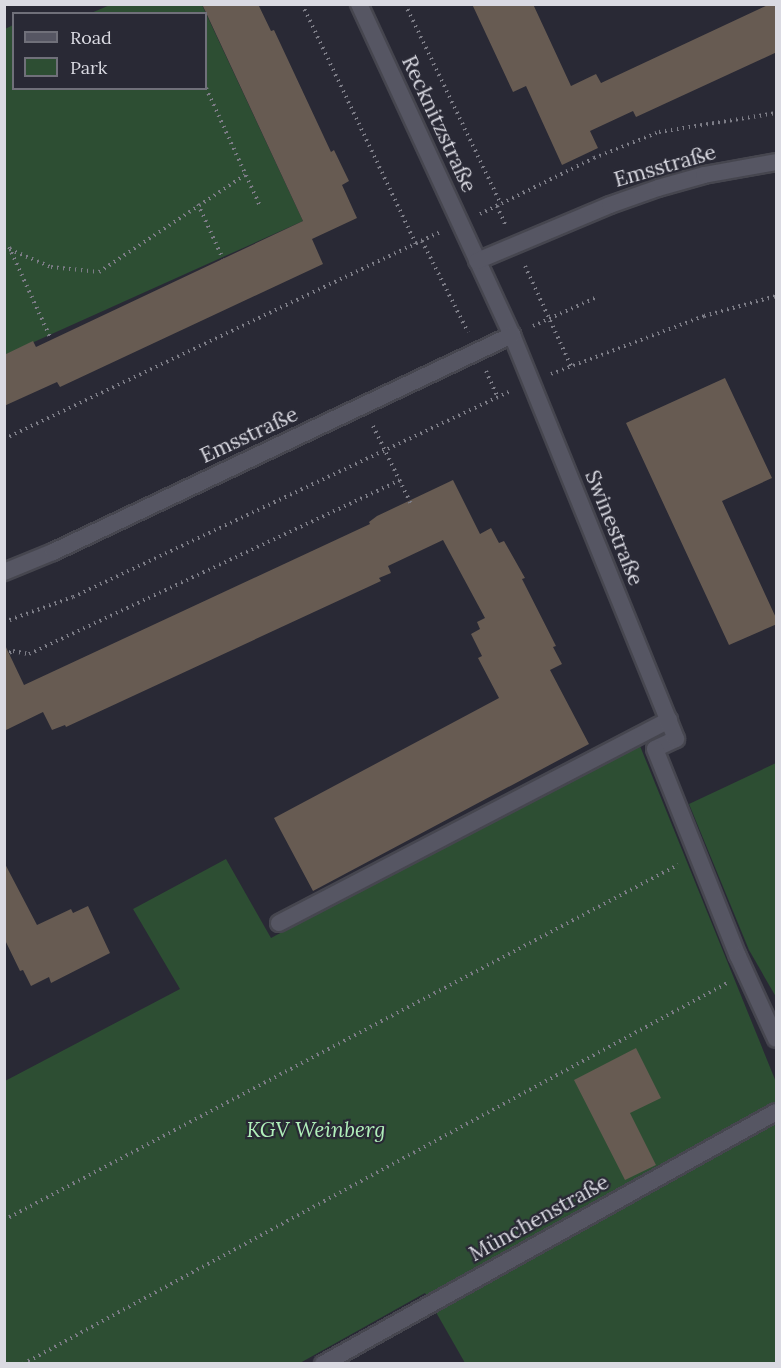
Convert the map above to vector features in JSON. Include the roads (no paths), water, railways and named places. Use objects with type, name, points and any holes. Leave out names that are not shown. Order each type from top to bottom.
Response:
[{"type":"street","name":"Recknitzstraße","points":[[359,4],[477,261]]},
{"type":"street","name":"Emsstraße","points":[[477,261],[610,205],[658,188],[704,175],[777,162]]},
{"type":"street","points":[[477,261],[512,335]]},
{"type":"street","name":"Emsstraße","points":[[4,572],[53,552],[512,335]]},
{"type":"street","name":"Swinestraße","points":[[512,335],[676,739],[655,749],[746,973],[777,1039]]},
{"type":"street","points":[[279,923],[669,720]]},
{"type":"street","name":"Münchenstraße","points":[[323,1364],[777,1112]]},
{"type":"park label","name":"KGV Weinberg","points":[[316,1130]]}]
